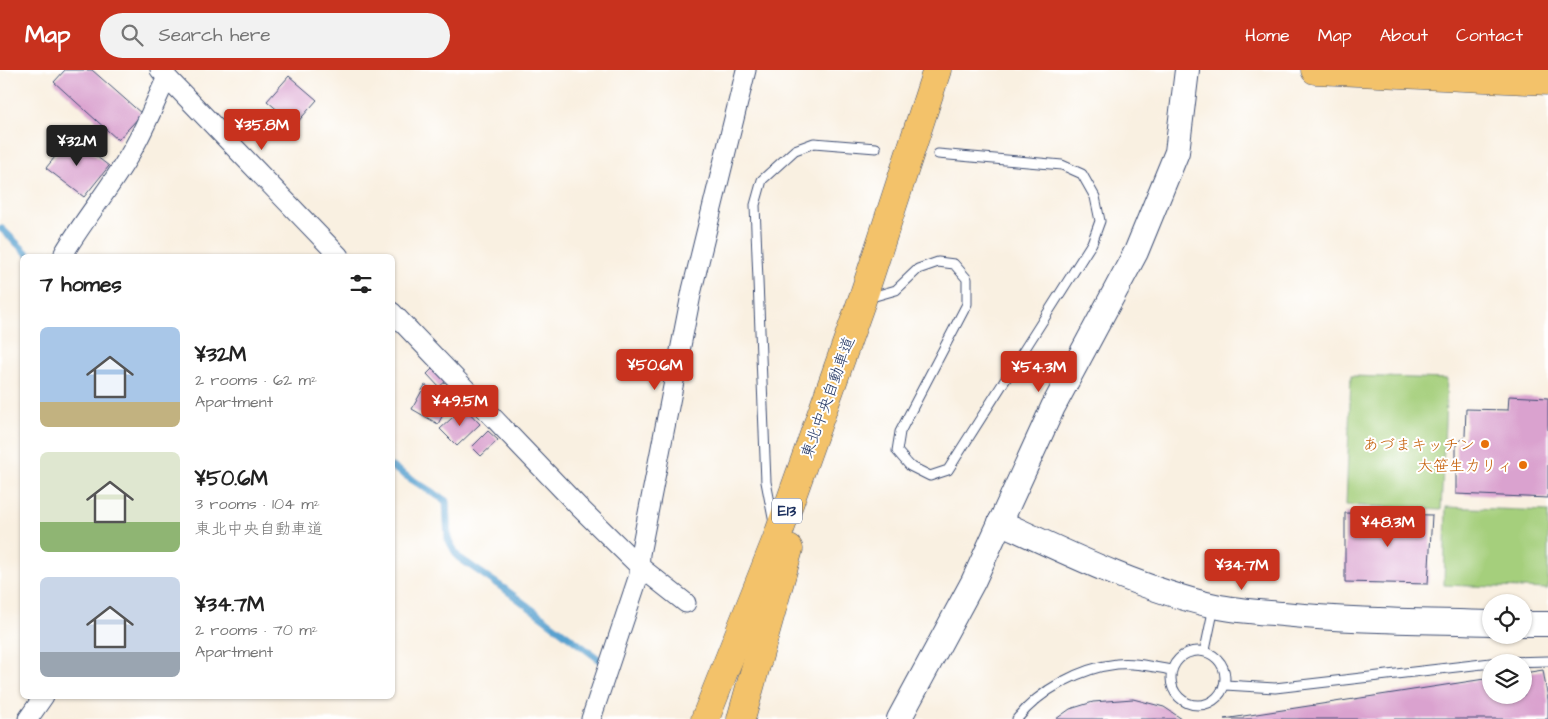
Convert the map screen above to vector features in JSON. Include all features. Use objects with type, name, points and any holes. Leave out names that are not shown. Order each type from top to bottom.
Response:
[{"type":"main road","name":"東北中央自動車道","points":[[705,719],[777,538],[862,300],[917,126],[937,70]]},
{"type":"main road","points":[[1316,70],[1548,81]]},
{"type":"main road","points":[[741,719],[862,300]]},
{"type":"street","points":[[591,719],[639,575],[642,544],[692,290],[746,70]]},
{"type":"street","points":[[899,719],[973,582],[1054,407],[1136,252],[1177,152],[1187,70]]},
{"type":"street","points":[[64,252],[135,146],[164,73],[337,254]]},
{"type":"street","points":[[395,315],[579,507],[639,566],[686,603]]},
{"type":"street","points":[[1000,522],[1068,554],[1118,574],[1175,595],[1215,606],[1315,617],[1482,623]]},
{"type":"street","points":[[1532,624],[1548,624]]},
{"type":"street","points":[[28,719],[42,699]]},
{"type":"lane","points":[[777,538],[766,482],[755,205],[762,180],[794,150],[814,143],[876,148]]},
{"type":"lane","points":[[862,300],[896,290],[918,269],[938,262],[954,264],[967,279],[967,304],[900,432],[897,451],[910,466],[930,476],[948,470],[1092,243],[1100,221],[1095,197],[1082,174],[1062,165],[938,154]]},
{"type":"lane","points":[[1205,650],[1215,606]]},
{"type":"lane","points":[[1205,650],[1218,658],[1225,671],[1225,685],[1218,698],[1205,705],[1191,704],[1178,697],[1172,685],[1171,670],[1179,658],[1191,651],[1205,650]]},
{"type":"lane","points":[[1532,661],[1548,661]]},
{"type":"lane","points":[[1017,719],[1040,695],[1094,668],[1127,664],[1171,670]]},
{"type":"lane","points":[[1225,685],[1275,688],[1482,664]]},
{"type":"green space","points":[[1351,376],[1447,379],[1441,510],[1346,505]]},
{"type":"green space","points":[[1446,507],[1548,511],[1548,589],[1444,585]]},
{"type":"building","points":[[65,70],[92,70],[142,114],[118,140],[54,82]]},
{"type":"building","points":[[289,76],[317,100],[295,125],[267,101]]},
{"type":"building","points":[[71,137],[109,166],[84,197],[46,168]]},
{"type":"building","points":[[433,368],[446,381],[439,387],[427,374]]},
{"type":"building","points":[[425,385],[451,400],[438,424],[412,409]]},
{"type":"building","points":[[1509,396],[1548,398],[1548,498],[1456,494],[1456,445],[1465,436],[1466,409],[1508,410]]},
{"type":"building","points":[[464,407],[480,424],[457,446],[440,429]]},
{"type":"building","points":[[488,431],[498,440],[481,456],[472,447]]},
{"type":"building","points":[[1345,513],[1432,515],[1428,584],[1345,582]]},
{"type":"building","points":[[1543,670],[1548,700],[1548,719],[1224,719],[1482,679],[1482,704],[1532,704],[1532,672]]},
{"type":"building","points":[[1133,699],[1164,707],[1182,719],[1056,719],[1070,709],[1093,702]]},
{"type":"waterway","points":[[2,229],[28,254]]},
{"type":"waterway","points":[[395,469],[446,501],[448,539],[458,557],[600,660]]},
{"type":"place","name":"あづまキッチン","points":[[1485,444]]},
{"type":"place","name":"大笹生カリィ","points":[[1523,465]]}]
